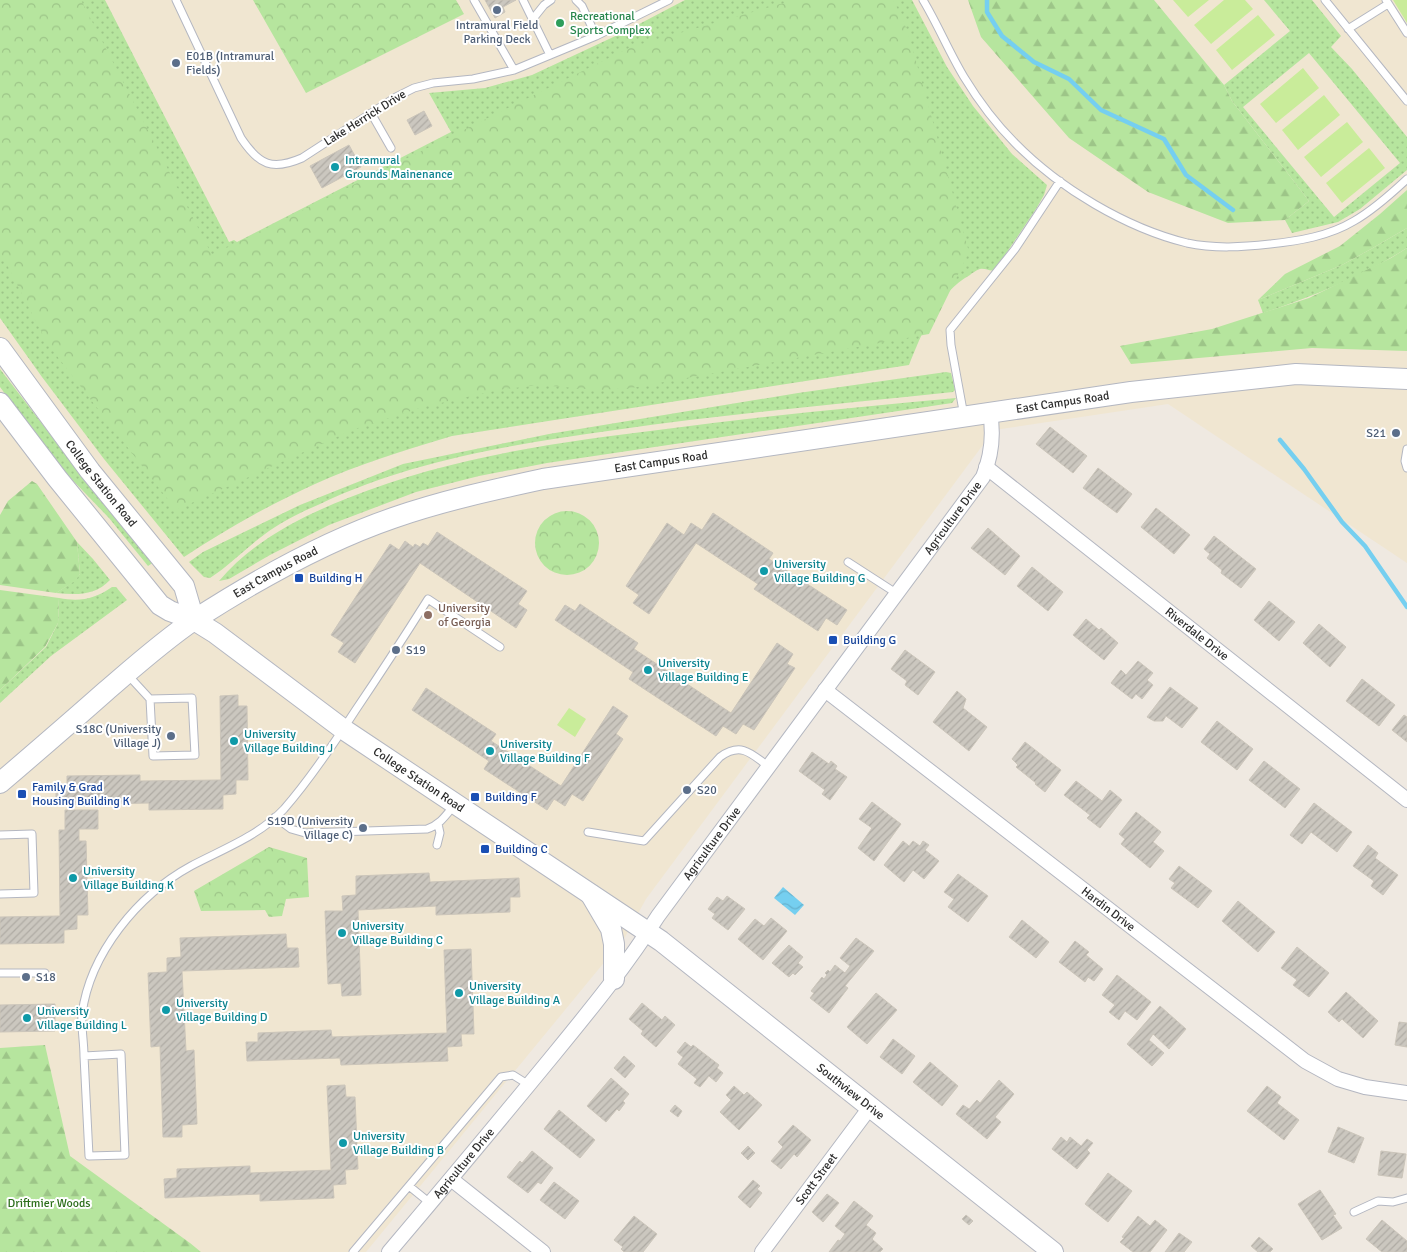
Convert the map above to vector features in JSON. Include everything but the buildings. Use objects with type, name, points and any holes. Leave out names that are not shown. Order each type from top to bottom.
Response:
[{"type":"main road","name":"College Station Road","points":[[0,348],[90,471],[184,586],[194,620]]},
{"type":"main road","name":"East Campus Road","points":[[0,783],[127,673],[194,620],[247,588],[318,550],[392,518],[441,503],[543,480],[1131,392],[1296,374],[1407,379]]},
{"type":"main road","name":"College Station Road","points":[[0,403],[57,478],[160,605],[194,620],[215,633],[344,729],[648,931]]},
{"type":"main road","points":[[589,891],[611,928],[614,944],[614,980]]},
{"type":"main road","name":"Southview Drive","points":[[648,931],[1053,1252]]},
{"type":"street","name":"Agriculture Drive","points":[[389,1252],[614,980],[648,931],[983,477],[992,442],[990,413]]},
{"type":"street","name":"Riverdale Drive","points":[[986,467],[1407,800]]},
{"type":"street","name":"Hardin Drive","points":[[825,690],[1305,1061],[1338,1080],[1365,1087],[1407,1093]]},
{"type":"street","name":"Scott Street","points":[[762,1252],[871,1106]]},
{"type":"street","points":[[451,1179],[542,1252]]},
{"type":"lane","name":"Lake Herrick Drive","points":[[176,0],[241,138],[253,154],[267,164],[273,165],[290,163],[302,158],[396,97],[414,88],[433,83],[473,80],[514,70],[596,36],[669,0]]},
{"type":"lane","points":[[474,0],[514,70]]},
{"type":"lane","points":[[523,0],[550,55]]},
{"type":"lane","points":[[532,20],[544,5],[551,0]]},
{"type":"lane","points":[[576,0],[582,6],[596,36]]},
{"type":"lane","points":[[923,0],[964,78],[1015,143],[1060,181],[1080,195],[1115,215],[1150,231],[1188,243],[1222,247],[1289,242],[1323,235],[1353,222],[1375,207],[1407,179]]},
{"type":"lane","points":[[1325,0],[1407,101]]},
{"type":"lane","points":[[1348,29],[1387,2],[1407,33]]},
{"type":"lane","points":[[371,113],[391,148]]},
{"type":"lane","points":[[964,417],[950,330],[1015,250],[1060,181]]},
{"type":"lane","points":[[1407,449],[1405,460],[1407,468]]},
{"type":"lane","points":[[848,562],[896,593]]},
{"type":"lane","points":[[84,1056],[121,1054],[126,1154],[89,1156],[84,1056],[82,1016],[86,993],[96,968],[108,946],[137,908],[165,882],[234,844],[275,818],[309,780],[428,600],[500,647]]},
{"type":"lane","points":[[127,673],[150,700],[153,756],[195,755],[192,698],[150,700]]},
{"type":"lane","points":[[588,832],[644,840],[720,757],[730,751],[738,749],[748,751],[769,767]]},
{"type":"lane","points":[[275,818],[291,829],[305,833],[428,829],[444,819],[455,804]]},
{"type":"lane","points":[[437,845],[440,833],[438,824]]},
{"type":"lane","points":[[0,835],[32,834],[34,893],[0,894]]},
{"type":"lane","points":[[0,973],[45,973]]},
{"type":"lane","points":[[353,1252],[501,1077],[513,1075],[529,1085]]},
{"type":"lane","points":[[408,1186],[430,1203]]},
{"type":"lane","points":[[1354,1212],[1378,1201],[1393,1202],[1407,1198]]},
{"type":"shaded area","name":"University of Georgia","points":[[0,0],[1407,0],[1407,563],[1168,404],[994,430],[646,899],[625,937],[366,1252],[0,1252]]},
{"type":"green space","points":[[0,0],[105,0],[229,242],[234,240],[237,242],[451,132],[429,93],[485,88],[532,75],[624,32],[685,0],[912,0],[947,67],[973,106],[1012,154],[1047,185],[1036,209],[995,270],[980,269],[975,272],[959,282],[940,303],[932,314],[909,365],[452,436],[400,452],[315,484],[248,518],[184,557],[104,459],[0,318]]},
{"type":"green space","points":[[0,0],[81,0],[212,255],[631,47],[794,0],[893,0],[903,19],[911,43],[969,252],[929,334],[631,388],[599,390],[539,385],[498,390],[423,407],[352,430],[176,510],[47,343],[0,251]]},
{"type":"green space","points":[[253,0],[456,0],[464,14],[306,93]]},
{"type":"green space","points":[[968,0],[1154,0],[1224,85],[1232,101],[1309,201],[1285,220],[1228,223],[1148,192],[1069,138],[981,37]]},
{"type":"green space","points":[[1173,0],[1209,0],[1188,17]]},
{"type":"green space","points":[[1224,0],[1245,0],[1253,9],[1211,44],[1194,25]]},
{"type":"green space","points":[[1264,0],[1312,0],[1341,36],[1331,47],[1352,69],[1407,137],[1407,170],[1360,209],[1338,222],[1292,233],[1285,220],[1309,201],[1232,101],[1224,85],[1290,31]],"holes":[[[1309,53],[1400,163],[1334,217],[1243,107]]]},
{"type":"green space","points":[[1393,0],[1407,0],[1407,23]]},
{"type":"green space","points":[[1258,15],[1275,35],[1232,70],[1216,50]]},
{"type":"green space","points":[[1303,68],[1319,88],[1276,123],[1260,104]]},
{"type":"green space","points":[[1324,95],[1340,115],[1298,150],[1282,130]]},
{"type":"green space","points":[[1347,122],[1363,142],[1321,177],[1304,157]]},
{"type":"green space","points":[[1369,148],[1385,168],[1342,203],[1326,183]]},
{"type":"green space","points":[[1407,190],[1407,228],[1342,265],[1258,300],[1285,274],[1340,246]]},
{"type":"green space","points":[[1407,228],[1407,248],[1373,268],[1337,285],[1263,313],[1258,300],[1342,265]]},
{"type":"green space","points":[[1407,248],[1407,351],[1312,348],[1131,364],[1120,346],[1212,329],[1309,298],[1391,258]]},
{"type":"green space","points":[[0,369],[76,468],[154,562],[148,566],[109,518],[59,466],[0,387]]},
{"type":"green space","points":[[946,372],[951,373],[955,390],[953,392],[657,424],[540,441],[427,465],[355,489],[291,518],[265,534],[210,578],[204,577],[189,562],[203,552],[300,505],[403,464],[549,434],[798,393]]},
{"type":"green space","points":[[956,398],[952,403],[547,463],[479,476],[416,492],[329,525],[270,555],[229,579],[219,581],[232,567],[262,542],[312,513],[386,484],[465,462],[504,453],[625,434],[847,408]]},
{"type":"green space","points":[[32,481],[37,484],[77,542],[80,574],[75,581],[56,593],[0,585],[0,515],[8,501]]},
{"type":"green space","points":[[567,511],[585,517],[593,525],[599,543],[593,561],[585,569],[567,575],[549,569],[541,561],[535,543],[541,525],[549,517]]},
{"type":"green space","points":[[77,542],[110,580],[92,592],[78,594],[56,593],[74,581],[80,574]]},
{"type":"green space","points":[[112,587],[116,587],[127,600],[51,656],[0,703],[0,690],[46,647],[58,623],[59,598],[74,600],[93,597]]},
{"type":"green space","points":[[0,590],[59,598],[58,623],[45,647],[0,690]]},
{"type":"green space","points":[[569,708],[586,719],[575,737],[557,725]]},
{"type":"green space","points":[[269,847],[307,858],[309,897],[286,899],[282,916],[269,917],[265,910],[201,911],[194,891]]},
{"type":"green space","name":"Driftmier Woods","points":[[45,1045],[70,1156],[201,1252],[0,1252],[0,1048]]},
{"type":"water","points":[[783,887],[804,905],[795,915],[774,898]]},
{"type":"waterway","points":[[987,0],[987,12],[1002,36],[1034,62],[1069,79],[1101,110],[1164,139],[1186,175],[1233,210]]},
{"type":"waterway","points":[[1280,440],[1304,469],[1342,522],[1365,546],[1407,607]]},
{"type":"place","name":"Intramural Field Parking Deck","points":[[497,10]]},
{"type":"place","name":"Recreational Sports Complex","points":[[560,23]]},
{"type":"place","name":"E01B (Intramural Fields)","points":[[176,63]]},
{"type":"place","name":"Intramural Grounds Mainenance","points":[[335,167]]},
{"type":"place","name":"S21","points":[[1396,433]]},
{"type":"place","name":"University Village Building G","points":[[764,571]]},
{"type":"place","name":"Building H","points":[[299,578]]},
{"type":"place","name":"University of Georgia","points":[[428,615]]},
{"type":"place","name":"Building G","points":[[833,640]]},
{"type":"place","name":"S19","points":[[396,650]]},
{"type":"place","name":"University Village Building E","points":[[648,670]]},
{"type":"place","name":"S18C (University Village J)","points":[[171,736]]},
{"type":"place","name":"University Village Building J","points":[[234,741]]},
{"type":"place","name":"University Village Building F","points":[[490,751]]},
{"type":"place","name":"S20","points":[[687,790]]},
{"type":"place","name":"Family & Grad Housing Building K","points":[[22,794]]},
{"type":"place","name":"Building F","points":[[475,797]]},
{"type":"place","name":"S19D (University Village C)","points":[[363,828]]},
{"type":"place","name":"Building C","points":[[485,849]]},
{"type":"place","name":"University Village Building K","points":[[73,878]]},
{"type":"place","name":"University Village Building C","points":[[342,933]]},
{"type":"place","name":"S18","points":[[26,977]]},
{"type":"place","name":"University Village Building A","points":[[459,993]]},
{"type":"place","name":"University Village Building D","points":[[166,1010]]},
{"type":"place","name":"University Village Building L","points":[[27,1018]]},
{"type":"place","name":"University Village Building B","points":[[343,1143]]}]
